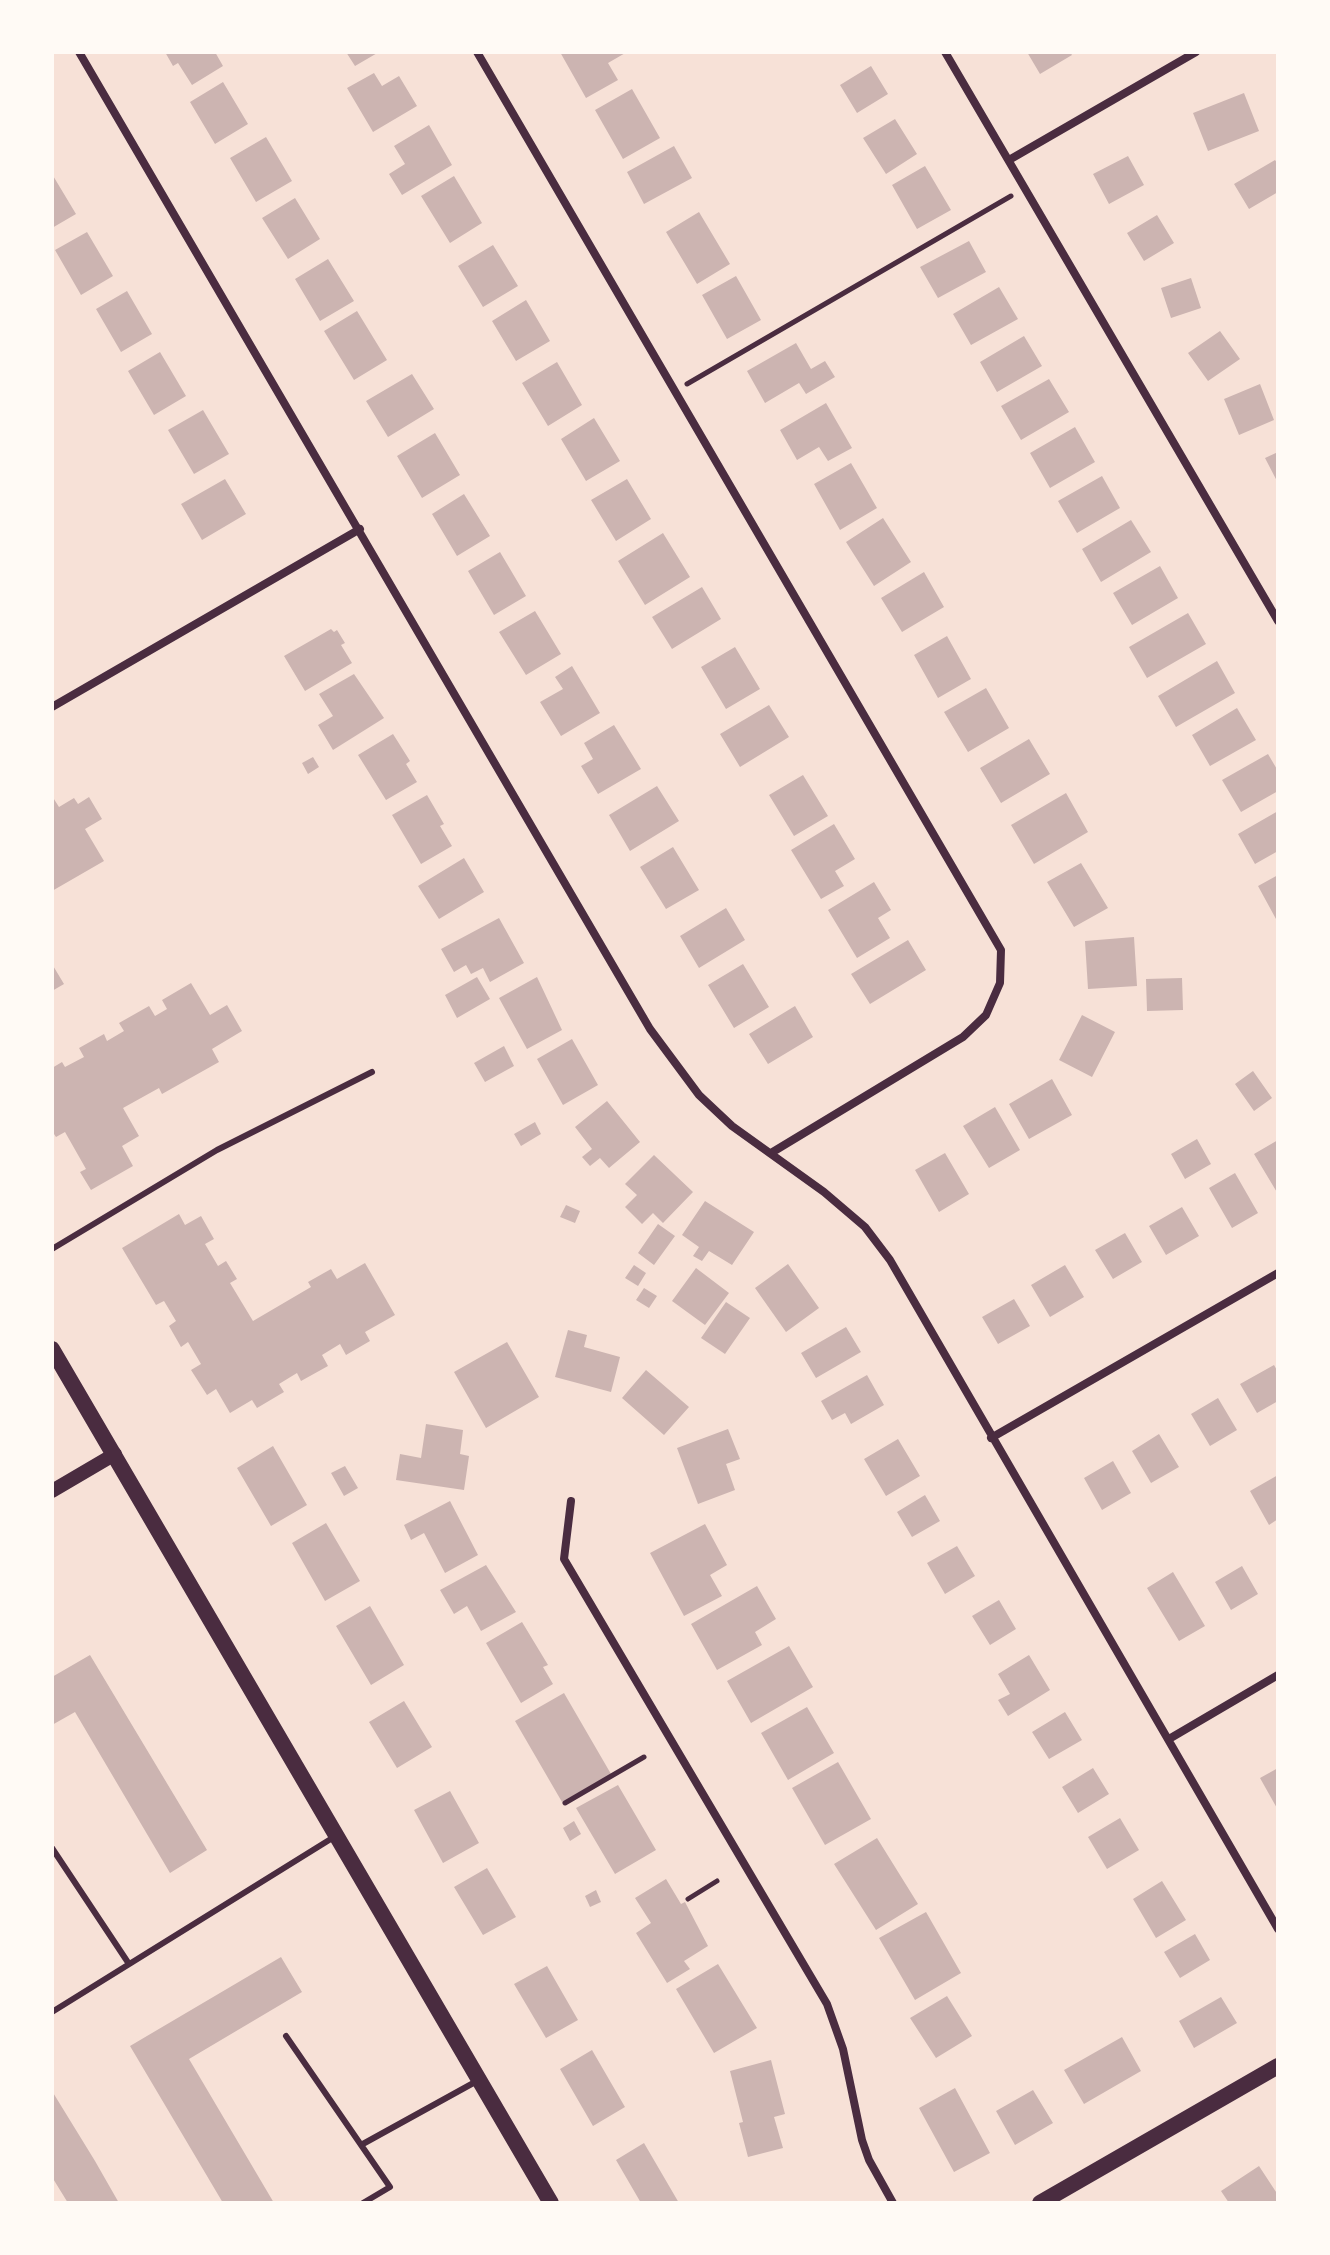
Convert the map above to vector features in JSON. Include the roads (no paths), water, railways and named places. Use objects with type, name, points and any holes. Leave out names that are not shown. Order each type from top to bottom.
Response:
[{"type":"main road","points":[[52,1349],[551,2203]]},
{"type":"main road","points":[[1040,2203],[1278,2066]]},
{"type":"street","points":[[79,52],[650,1029],[692,1088],[732,1126],[824,1192],[865,1227],[890,1260],[1278,1929]]},
{"type":"street","points":[[477,52],[1001,950],[1000,983],[986,1015],[963,1037],[771,1153]]},
{"type":"street","points":[[945,52],[1278,621]]},
{"type":"street","points":[[1009,160],[1196,52]]},
{"type":"street","points":[[52,707],[360,529]]},
{"type":"street","points":[[991,1438],[1278,1273]]},
{"type":"street","points":[[52,1491],[115,1454]]},
{"type":"street","points":[[571,1501],[564,1559],[827,2004],[843,2049],[862,2140],[869,2160],[893,2203]]},
{"type":"street","points":[[1169,1739],[1278,1675]]},
{"type":"lane","points":[[52,1249],[217,1150],[372,1072]]},
{"type":"lane","points":[[52,2012],[337,1835]]},
{"type":"lane","points":[[52,1848],[129,1964]]},
{"type":"lane","points":[[286,2036],[390,2187],[363,2203]]},
{"type":"lane","points":[[361,2145],[479,2080]]}]
